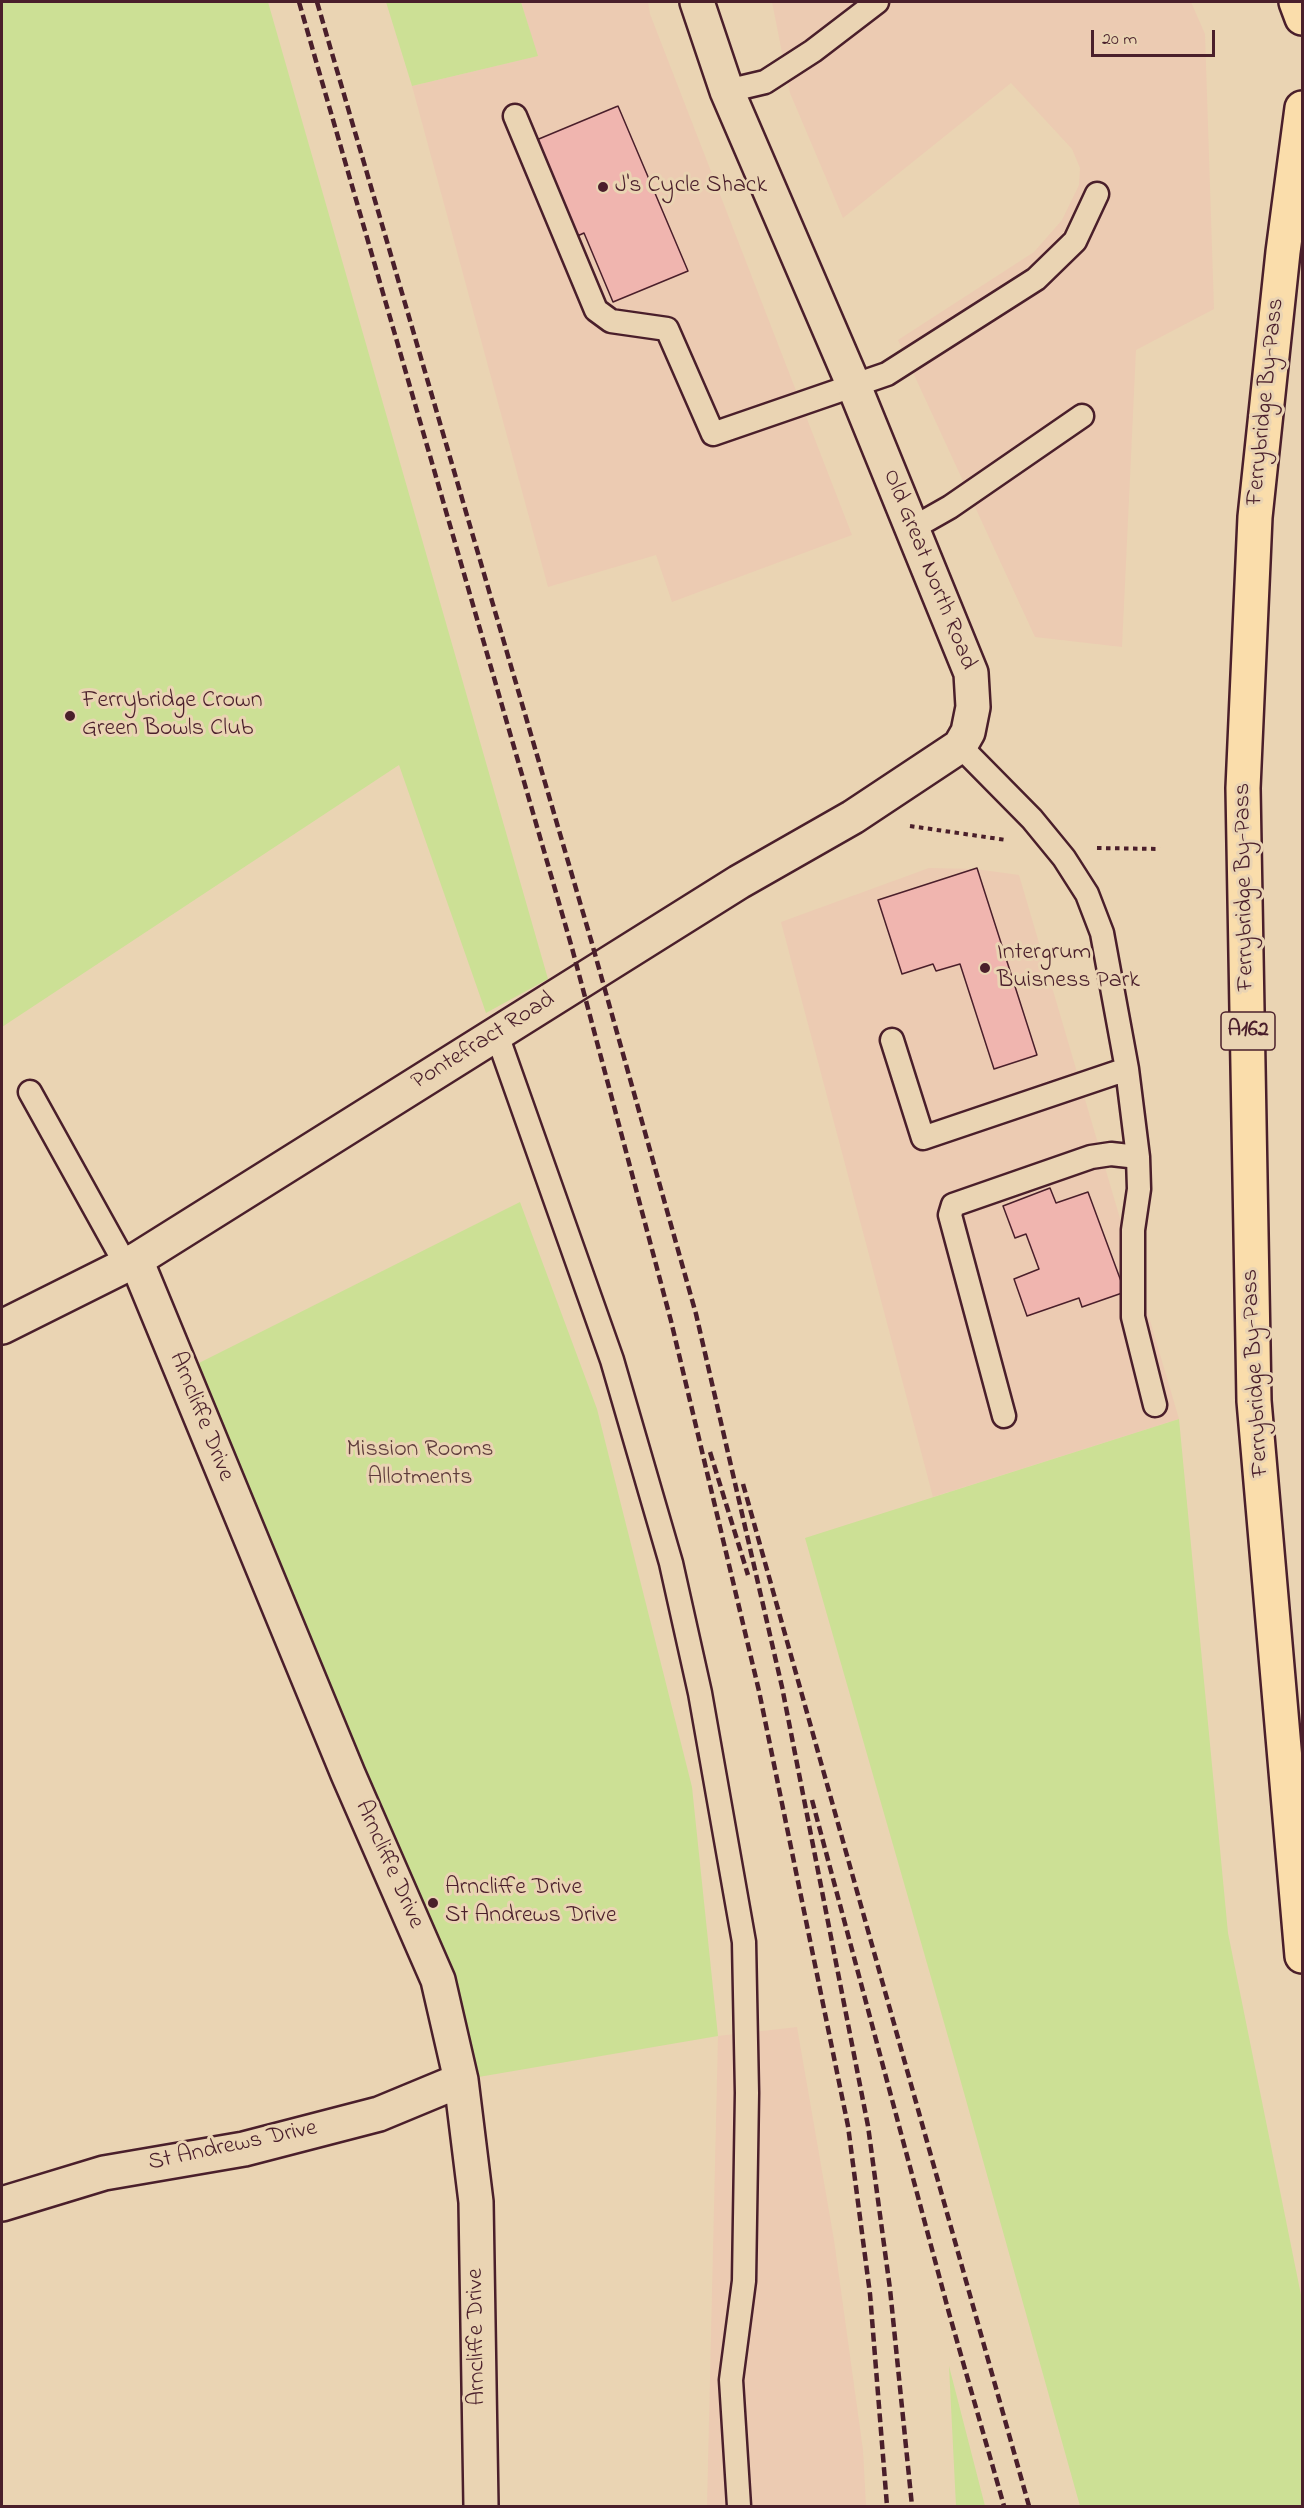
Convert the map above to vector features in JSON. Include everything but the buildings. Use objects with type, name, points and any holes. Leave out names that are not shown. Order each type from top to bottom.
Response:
[{"type":"main road","points":[[1296,2],[1302,18]]},
{"type":"main road","name":"Ferrybridge By-Pass","points":[[1302,108],[1283,252],[1255,517],[1243,788],[1254,1401],[1302,1956]]},
{"type":"street","name":"Old Great North Road","points":[[697,2],[727,91],[854,386],[971,673],[973,707],[968,732],[960,746]]},
{"type":"street","name":"Pontefract Road","points":[[2,1327],[131,1262],[739,882],[853,817],[960,746]]},
{"type":"street","name":"Arncliffe Drive","points":[[131,1262],[338,1752],[438,1980],[461,2080],[476,2202],[481,2506]]},
{"type":"street","name":"St Andrews Drive","points":[[2,2204],[104,2173],[244,2148],[379,2114],[461,2080]]},
{"type":"lane","points":[[727,91],[765,82],[813,51],[877,2]]},
{"type":"lane","points":[[515,116],[596,310],[612,321],[667,329],[713,434],[887,374],[1036,279],[1075,241],[1097,194]]},
{"type":"lane","points":[[913,528],[950,507],[1082,416]]},
{"type":"lane","points":[[960,746],[1032,819],[1064,858],[1087,894],[1102,933],[1126,1069],[1138,1157],[1139,1189],[1132,1230],[1133,1317],[1155,1405]]},
{"type":"lane","points":[[497,1035],[612,1360],[671,1563],[700,1694],[744,1942],[747,2093],[744,2282],[731,2380],[739,2506]]},
{"type":"lane","points":[[892,1040],[923,1138],[1126,1069]]},
{"type":"lane","points":[[30,1092],[131,1262]]},
{"type":"lane","points":[[1004,1416],[950,1215],[953,1205],[1091,1157],[1111,1154],[1138,1157]]},
{"type":"shaded area","points":[[521,2],[648,2],[650,14],[852,535],[672,602],[656,555],[548,587],[412,86],[537,56]]},
{"type":"shaded area","points":[[772,2],[1191,2],[1205,34],[1214,309],[1136,350],[1122,647],[1035,637],[898,340],[1034,252],[1062,220],[1079,185],[1080,168],[1072,149],[1011,83],[843,218],[790,93]]},
{"type":"shaded area","points":[[929,868],[975,869],[1019,875],[1179,1419],[933,1497],[781,922]]},
{"type":"shaded area","points":[[797,2027],[834,2240],[863,2450],[866,2506],[707,2506],[718,2036]]},
{"type":"green space","points":[[2,2],[268,2],[548,979],[486,1013],[399,765],[2,1027]]},
{"type":"green space","points":[[386,2],[521,2],[538,56],[412,86]]},
{"type":"green space","name":"Mission Rooms Allotments","points":[[520,1202],[597,1409],[692,1787],[718,2036],[461,2080],[181,1372]]},
{"type":"green space","points":[[1179,1419],[1228,1933],[1302,2300],[1302,2506],[1080,2506],[805,1538]]},
{"type":"green space","points":[[949,2366],[985,2506],[956,2506]]},
{"type":"railway","points":[[299,2],[572,948],[671,1321],[759,1691],[848,2126],[870,2294],[887,2506]]},
{"type":"railway","points":[[317,2],[591,940],[696,1314],[782,1687],[868,2126],[890,2289],[912,2506]]},
{"type":"railway","points":[[710,1452],[748,1575]]},
{"type":"railway","points":[[743,1484],[1029,2506]]},
{"type":"railway","points":[[812,1800],[949,2313],[1004,2506]]},
{"type":"place","name":"J's Cycle Shack","points":[[603,187]]},
{"type":"place","name":"Ferrybridge Crown Green Bowls Club","points":[[70,716]]},
{"type":"place","name":"Intergrum Buisness Park","points":[[985,968]]},
{"type":"place","name":"Arncliffe Drive St Andrews Drive","points":[[433,1903]]}]
